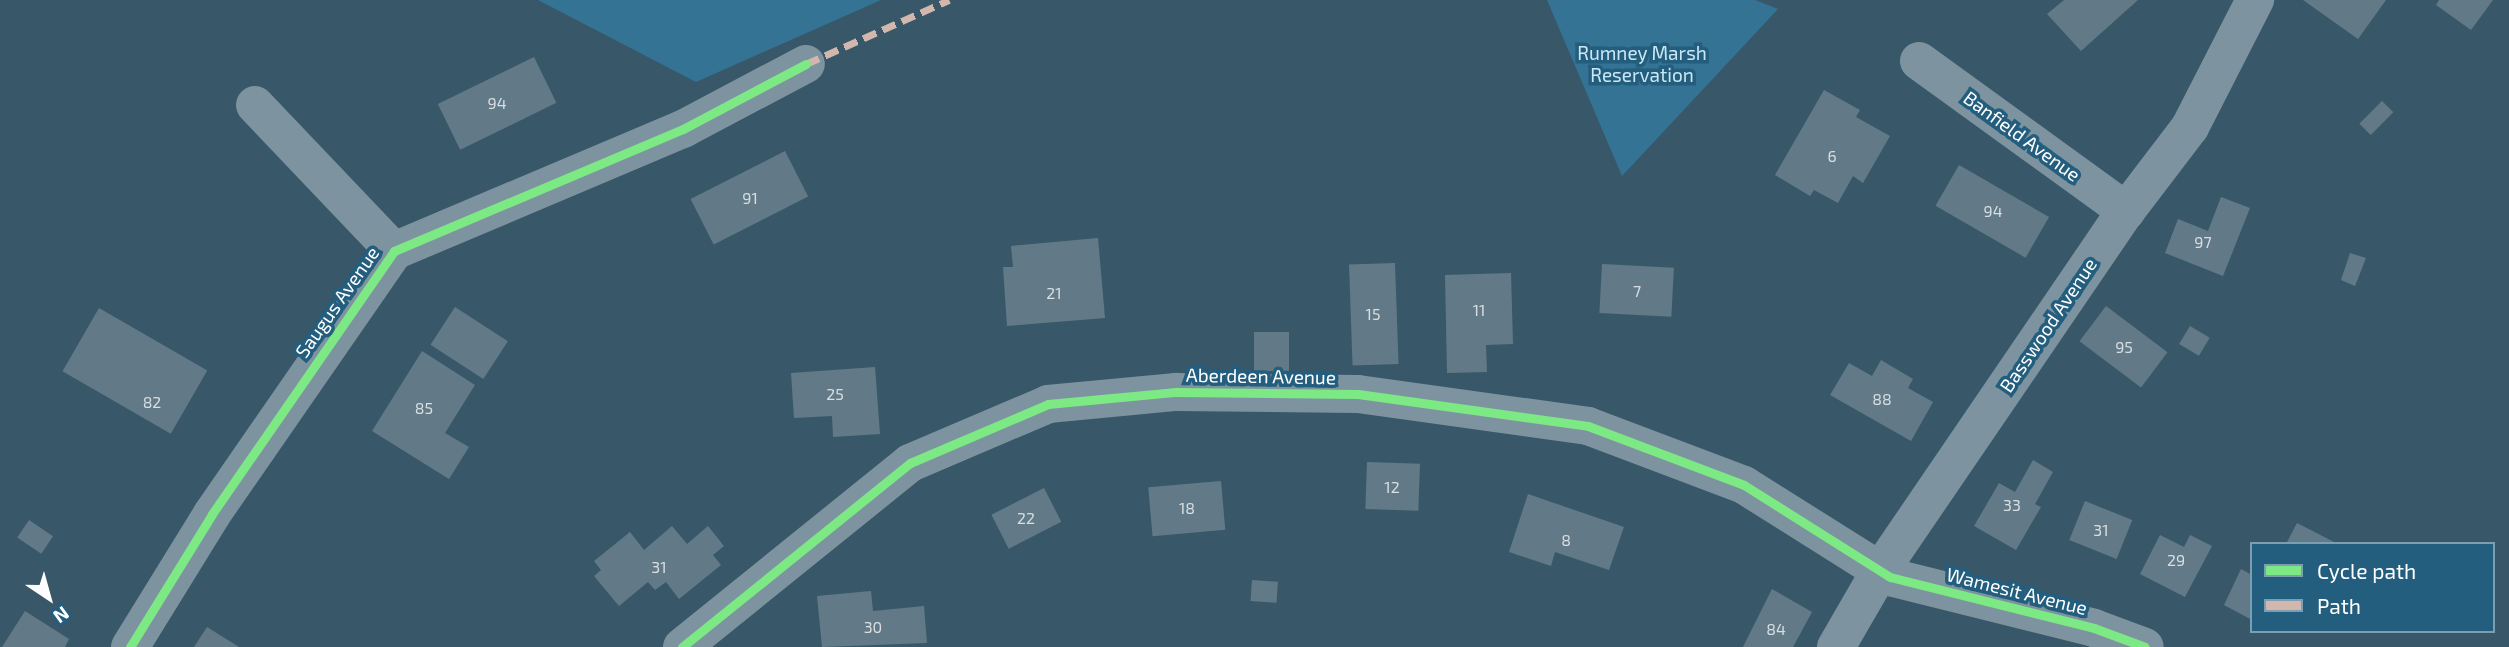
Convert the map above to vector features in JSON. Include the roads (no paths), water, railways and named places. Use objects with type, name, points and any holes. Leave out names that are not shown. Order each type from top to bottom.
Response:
[{"type":"street","name":"Basswood Avenue","points":[[1836,647],[1880,571],[2126,211],[2190,127],[2255,0]]},
{"type":"street","name":"Banfield Avenue","points":[[1919,61],[2126,211]]},
{"type":"street","name":"Saugus Avenue","points":[[130,647],[212,514],[394,251],[683,130],[807,64]]},
{"type":"street","points":[[256,105],[394,251]]},
{"type":"street","name":"Aberdeen Avenue","points":[[682,647],[910,463],[1048,404],[1176,392],[1358,394],[1588,426],[1744,485],[1880,571]]},
{"type":"street","name":"Wamesit Avenue","points":[[1880,571],[2094,628],[2145,647]]},
{"type":"park label","name":"Rumney Marsh Reservation","points":[[1642,64]]}]
